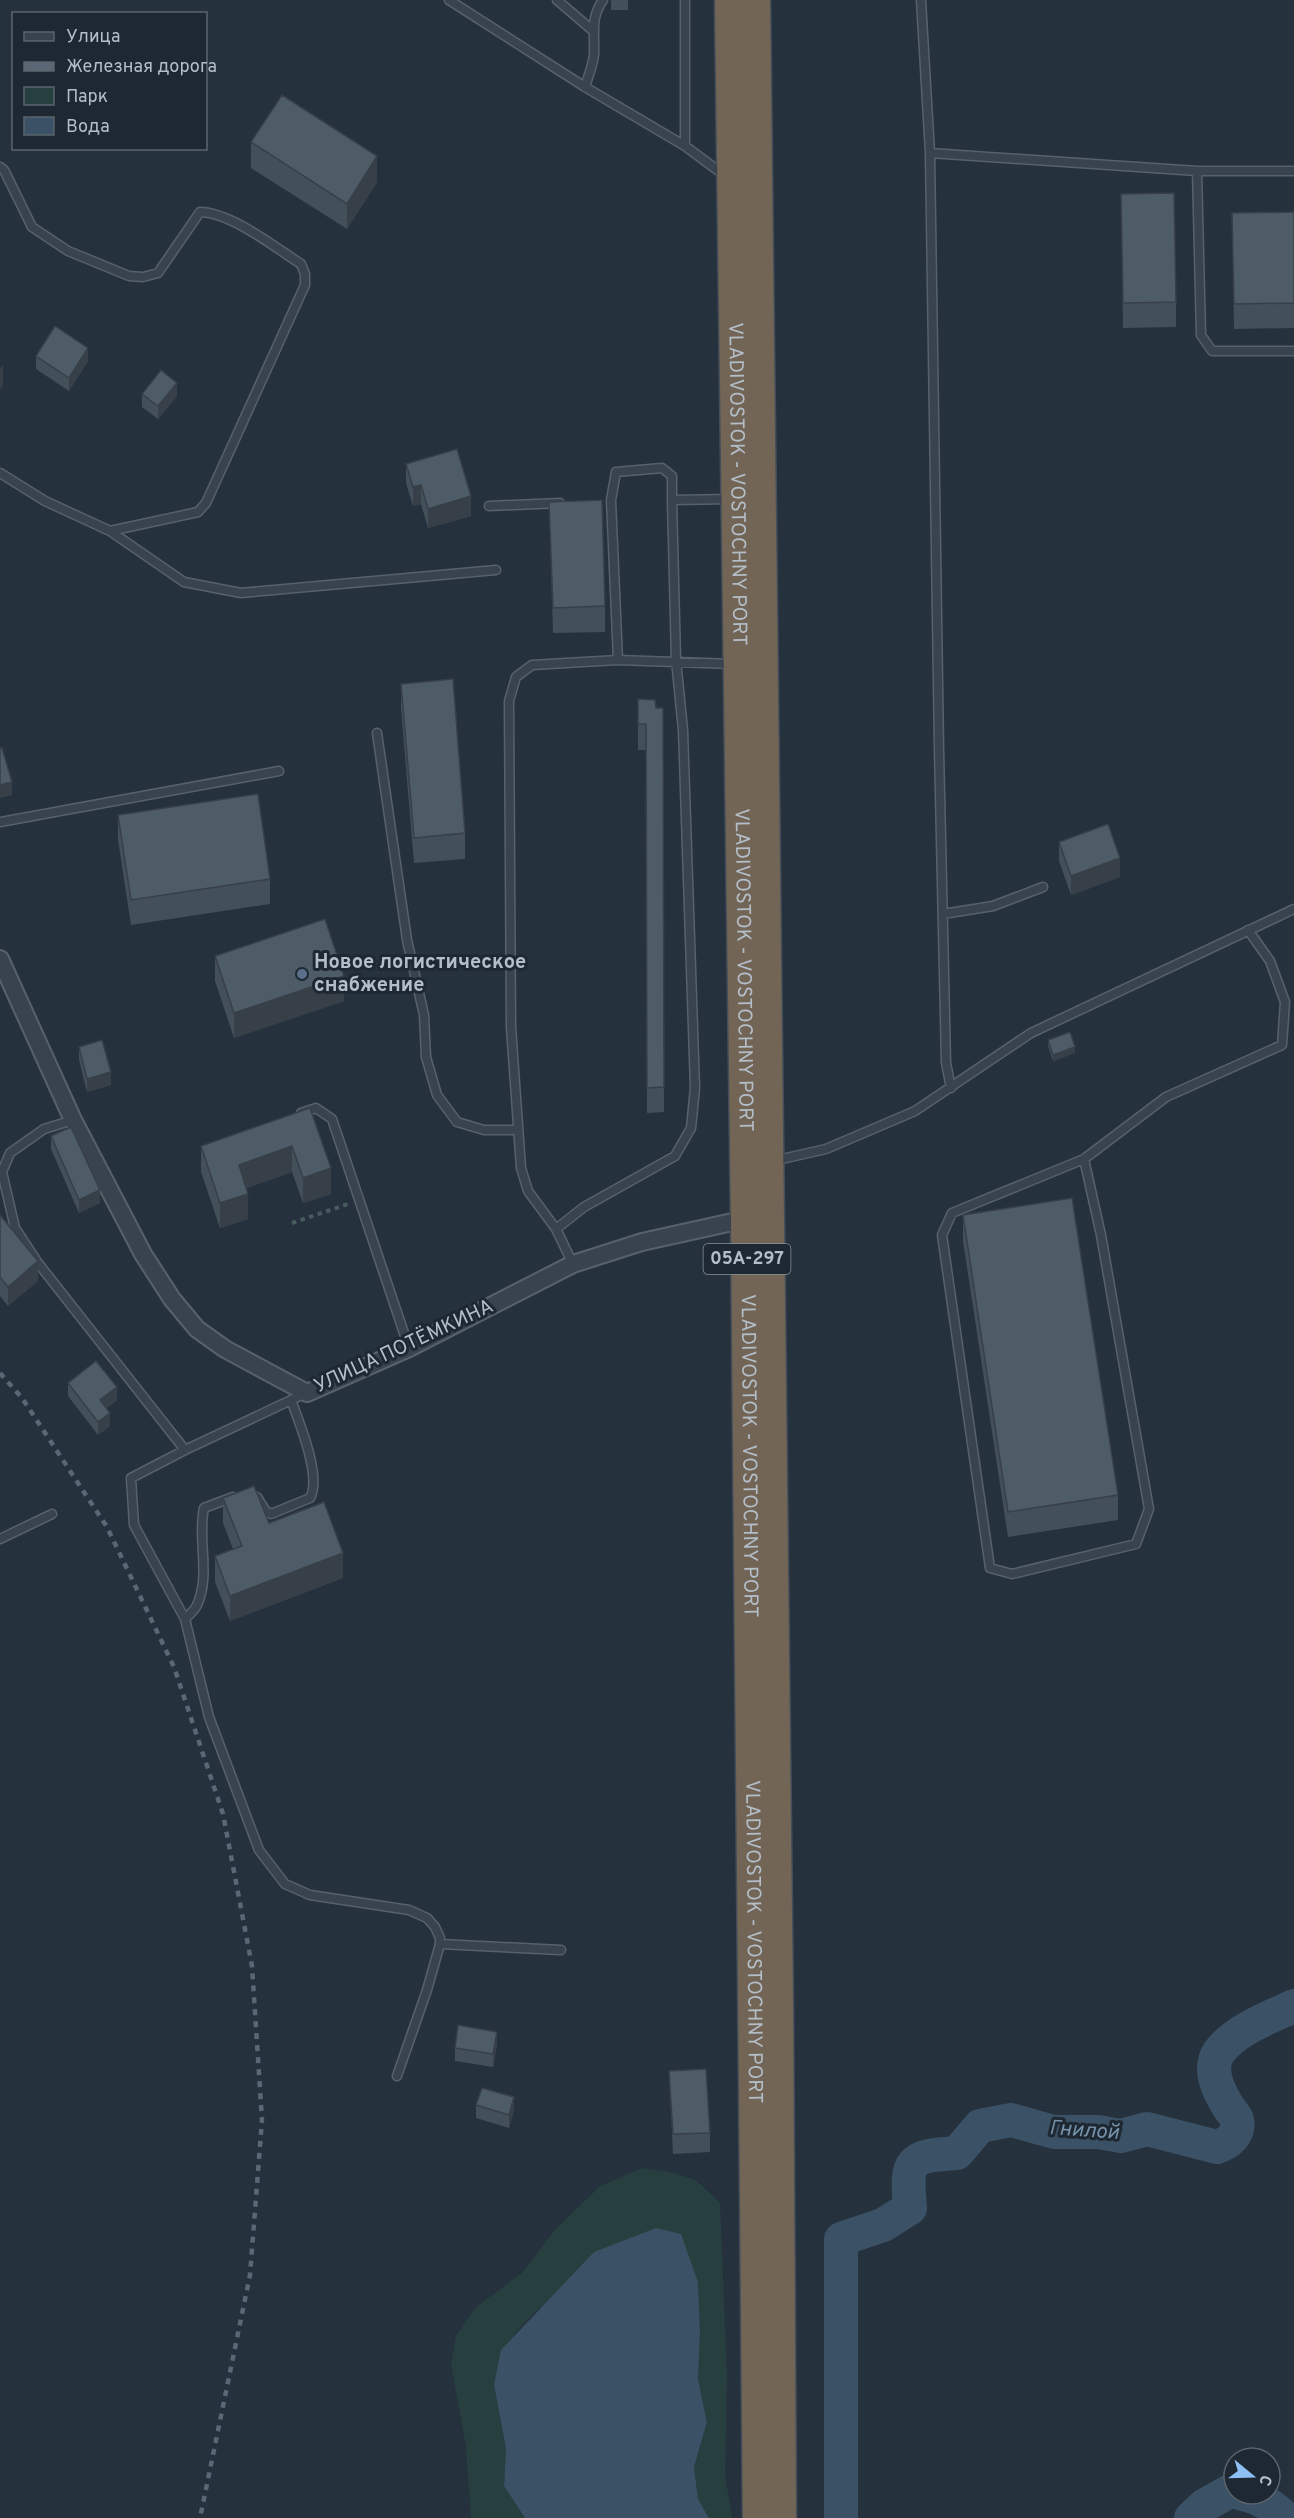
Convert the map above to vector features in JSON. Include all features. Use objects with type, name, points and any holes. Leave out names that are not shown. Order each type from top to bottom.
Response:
[{"type":"highway","name":"VLADIVOSTOK - VOSTOCHNY PORT","points":[[730,0],[746,1219],[758,2518]]},
{"type":"highway","name":"VLADIVOSTOK - VOSTOCHNY PORT","points":[[754,0],[769,1162],[781,2518]]},
{"type":"street","name":"УЛИЦА ПОТЁМКИНА","points":[[0,959],[73,1120],[143,1254],[172,1299],[197,1329],[225,1348],[307,1393],[409,1348],[573,1264],[642,1242],[746,1219]]},
{"type":"lane","points":[[557,0],[592,30]]},
{"type":"lane","points":[[585,87],[594,56],[592,30],[597,9],[603,0]]},
{"type":"lane","points":[[685,0],[685,146]]},
{"type":"lane","points":[[921,0],[930,153],[946,1063],[951,1088]]},
{"type":"lane","points":[[451,1],[585,87],[685,146],[733,181]]},
{"type":"lane","points":[[930,153],[1197,171],[1294,171]]},
{"type":"lane","points":[[0,167],[4,170],[32,227],[68,251],[129,276],[143,277],[158,273],[200,212],[214,212],[230,220],[301,264],[305,274],[305,285],[206,503],[198,512],[110,531]]},
{"type":"lane","points":[[1197,171],[1201,335],[1212,351],[1294,351]]},
{"type":"lane","points":[[556,1228],[584,1207],[675,1156],[691,1128],[694,1088],[684,742],[676,660],[672,476],[662,468],[616,472],[611,500],[618,660]]},
{"type":"lane","points":[[0,473],[45,501],[110,531],[184,582],[241,593],[496,570]]},
{"type":"lane","points":[[672,500],[735,499]]},
{"type":"lane","points":[[600,501],[611,500]]},
{"type":"lane","points":[[489,506],[567,502]]},
{"type":"lane","points":[[573,1264],[556,1228],[528,1191],[521,1168],[511,1027],[509,701],[516,677],[532,664],[676,660],[738,664]]},
{"type":"lane","points":[[377,733],[407,940],[424,1015],[426,1057],[437,1095],[457,1122],[484,1131],[518,1130]]},
{"type":"lane","points":[[0,822],[279,771]]},
{"type":"lane","points":[[943,914],[993,906],[1043,886]]},
{"type":"lane","points":[[769,1162],[826,1149],[915,1111],[1031,1034],[1294,909]]},
{"type":"lane","points":[[1084,1158],[1101,1235],[1149,1509],[1136,1544],[1012,1574],[990,1568],[942,1235],[952,1213],[1084,1158],[1166,1098],[1282,1045],[1284,1002],[1270,961],[1248,930]]},
{"type":"lane","points":[[294,1115],[316,1108],[332,1119],[409,1348]]},
{"type":"lane","points":[[73,1120],[44,1129],[10,1153],[2,1172],[15,1228],[38,1263],[184,1450]]},
{"type":"lane","points":[[307,1393],[184,1450],[131,1478],[134,1525],[185,1619],[209,1717],[259,1850],[285,1884],[310,1894],[409,1910],[427,1918],[435,1927],[440,1944],[427,1990],[397,2076]]},
{"type":"lane","points":[[249,1490],[255,1493],[265,1510],[271,1514],[310,1498],[314,1492],[314,1480],[291,1400]]},
{"type":"lane","points":[[185,1619],[197,1606],[201,1590],[203,1567],[201,1522],[204,1508],[240,1494]]},
{"type":"lane","points":[[0,1539],[52,1514]]},
{"type":"lane","points":[[440,1944],[561,1950]]},
{"type":"path","points":[[292,1223],[358,1201]]},
{"type":"green space","points":[[642,2168],[670,2172],[696,2180],[720,2203],[727,2376],[725,2474],[732,2518],[709,2518],[698,2499],[694,2467],[707,2422],[698,2379],[700,2331],[698,2282],[541,2306],[516,2332],[494,2385],[506,2449],[504,2486],[525,2518],[471,2518],[466,2447],[451,2364],[456,2336],[476,2307],[522,2273],[554,2231],[600,2186]]},
{"type":"water","points":[[656,2228],[681,2234],[698,2282],[700,2331],[698,2379],[707,2422],[694,2467],[698,2499],[709,2518],[525,2518],[504,2486],[506,2449],[494,2385],[501,2350],[594,2252]]},
{"type":"building","points":[[282,95],[377,156],[347,204],[251,142]]},
{"type":"building","points":[[1174,193],[1176,302],[1123,303],[1121,194]]},
{"type":"building","points":[[1294,212],[1294,303],[1234,304],[1232,213]]},
{"type":"building","points":[[55,326],[88,348],[69,378],[36,356]]},
{"type":"building","points":[[161,370],[177,383],[158,406],[142,394]]},
{"type":"building","points":[[457,449],[471,496],[428,509],[421,485],[413,487],[406,464]]},
{"type":"building","points":[[602,500],[605,606],[553,608],[549,502]]},
{"type":"building","points":[[453,679],[465,833],[414,838],[401,684]]},
{"type":"building","points":[[638,699],[655,700],[656,708],[663,708],[664,1087],[647,1088],[646,724],[638,724]]},
{"type":"building","points":[[0,748],[2,748],[12,782],[0,785]]},
{"type":"building","points":[[258,794],[270,879],[131,900],[118,815]]},
{"type":"building","points":[[1108,824],[1120,858],[1071,876],[1059,842]]},
{"type":"building","points":[[325,919],[344,976],[234,1013],[215,956]]},
{"type":"building","points":[[1070,1032],[1075,1047],[1053,1055],[1048,1040]]},
{"type":"building","points":[[102,1040],[111,1072],[87,1079],[79,1047]]},
{"type":"building","points":[[310,1108],[331,1168],[303,1178],[292,1146],[239,1165],[248,1194],[220,1203],[201,1146]]},
{"type":"building","points":[[71,1127],[100,1190],[79,1200],[51,1136]]},
{"type":"building","points":[[1072,1198],[1118,1495],[1008,1512],[963,1215]]},
{"type":"building","points":[[0,1215],[38,1261],[8,1287],[0,1277]]},
{"type":"building","points":[[96,1361],[117,1387],[100,1400],[110,1413],[98,1422],[68,1383]]},
{"type":"building","points":[[254,1486],[269,1523],[324,1502],[343,1553],[230,1596],[215,1556],[242,1546],[223,1498]]},
{"type":"building","points":[[458,2025],[497,2032],[493,2054],[455,2048]]},
{"type":"building","points":[[706,2069],[710,2133],[673,2134],[669,2071]]},
{"type":"building","points":[[482,2088],[514,2097],[509,2115],[476,2105]]},
{"type":"waterway","name":"Гнилой","points":[[841,2518],[841,2239],[883,2225],[910,2208],[909,2180],[910,2170],[914,2164],[928,2156],[957,2153],[980,2126],[1011,2120],[1054,2132],[1098,2132],[1121,2136],[1147,2129],[1217,2147],[1221,2145],[1233,2137],[1237,2125],[1236,2118],[1218,2088],[1214,2073],[1219,2052],[1243,2031],[1294,2006]]},
{"type":"waterway","name":"Гнилой","points":[[1191,2518],[1205,2505],[1222,2495]]},
{"type":"waterway","name":"Гнилой","points":[[1270,2506],[1285,2518]]},
{"type":"railway","points":[[0,1373],[22,1398],[107,1527],[174,1667],[223,1814],[252,1966],[262,2120],[250,2275],[200,2518]]},
{"type":"place","name":"Новое логистическое снабжение","points":[[302,974]]}]
